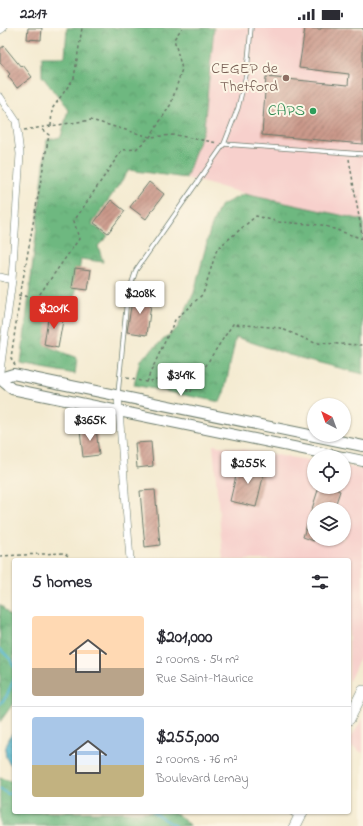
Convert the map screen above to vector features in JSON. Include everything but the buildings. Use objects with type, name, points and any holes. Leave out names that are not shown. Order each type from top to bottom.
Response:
[{"type":"main road","points":[[351,714],[363,691]]},
{"type":"main road","points":[[295,826],[299,814]]},
{"type":"street","points":[[0,97],[16,121],[20,154],[12,280],[0,371]]},
{"type":"street","points":[[0,277],[12,280]]},
{"type":"street","points":[[0,378],[13,374],[362,445],[361,461],[351,459]]},
{"type":"street","points":[[0,378],[12,389],[310,450]]},
{"type":"street","points":[[118,396],[130,558]]},
{"type":"street","points":[[233,434],[234,419]]},
{"type":"lane","points":[[118,396],[127,298],[136,270],[224,144],[238,108],[247,71],[251,28]]},
{"type":"lane","points":[[224,144],[363,154]]},
{"type":"path","points":[[51,126],[52,109],[74,78],[82,28]]},
{"type":"path","points":[[10,294],[37,298],[79,239],[74,221],[122,150],[136,149],[150,137],[171,104],[182,69],[174,39],[182,28]]},
{"type":"path","points":[[18,131],[90,120],[150,137],[175,135],[224,144]]},
{"type":"path","points":[[18,369],[11,358],[20,296],[49,135],[40,128]]},
{"type":"path","points":[[146,382],[175,320],[203,294],[217,250],[256,216],[279,222],[322,225],[363,239],[348,152]]},
{"type":"path","points":[[120,377],[146,382],[168,376],[190,393],[211,357],[233,324],[280,328],[315,343],[363,345]]},
{"type":"path","points":[[0,556],[64,553],[69,558]]},
{"type":"shaded area","name":"CEGEP de Thetford","points":[[214,28],[363,28],[363,220],[250,195],[186,178],[204,127]]},
{"type":"shaded area","points":[[213,445],[307,460],[307,494],[351,494],[351,467],[363,469],[363,651],[351,677],[351,558],[223,558]]},
{"type":"shaded area","points":[[363,718],[363,753],[351,746],[351,738]]},
{"type":"green space","points":[[67,28],[214,28],[204,127],[186,178],[129,170],[92,224],[108,236],[98,246],[103,262],[81,259],[74,302],[55,302],[49,347],[77,358],[75,374],[21,364],[47,140],[61,137],[68,110],[42,76],[42,57],[65,57]]},
{"type":"green space","points":[[244,194],[363,220],[363,374],[289,355],[236,337],[224,393],[220,402],[134,385],[140,360],[177,328],[194,293],[210,230],[220,206]]},
{"type":"green space","points":[[0,604],[12,619],[12,705],[0,722]]},
{"type":"green space","points":[[0,778],[12,781],[12,814],[176,814],[191,826],[0,826]]},
{"type":"water","points":[[12,734],[12,765],[5,755],[8,741]]},
{"type":"waterway","points":[[0,649],[12,663]]},
{"type":"waterway","points":[[0,704],[6,697],[12,684]]},
{"type":"waterway","points":[[0,789],[8,794],[12,793]]},
{"type":"waterway","points":[[156,814],[175,826]]},
{"type":"place","name":"CEGEP de Thetford","points":[[286,78]]},
{"type":"place","name":"CAPS","points":[[313,111]]}]
